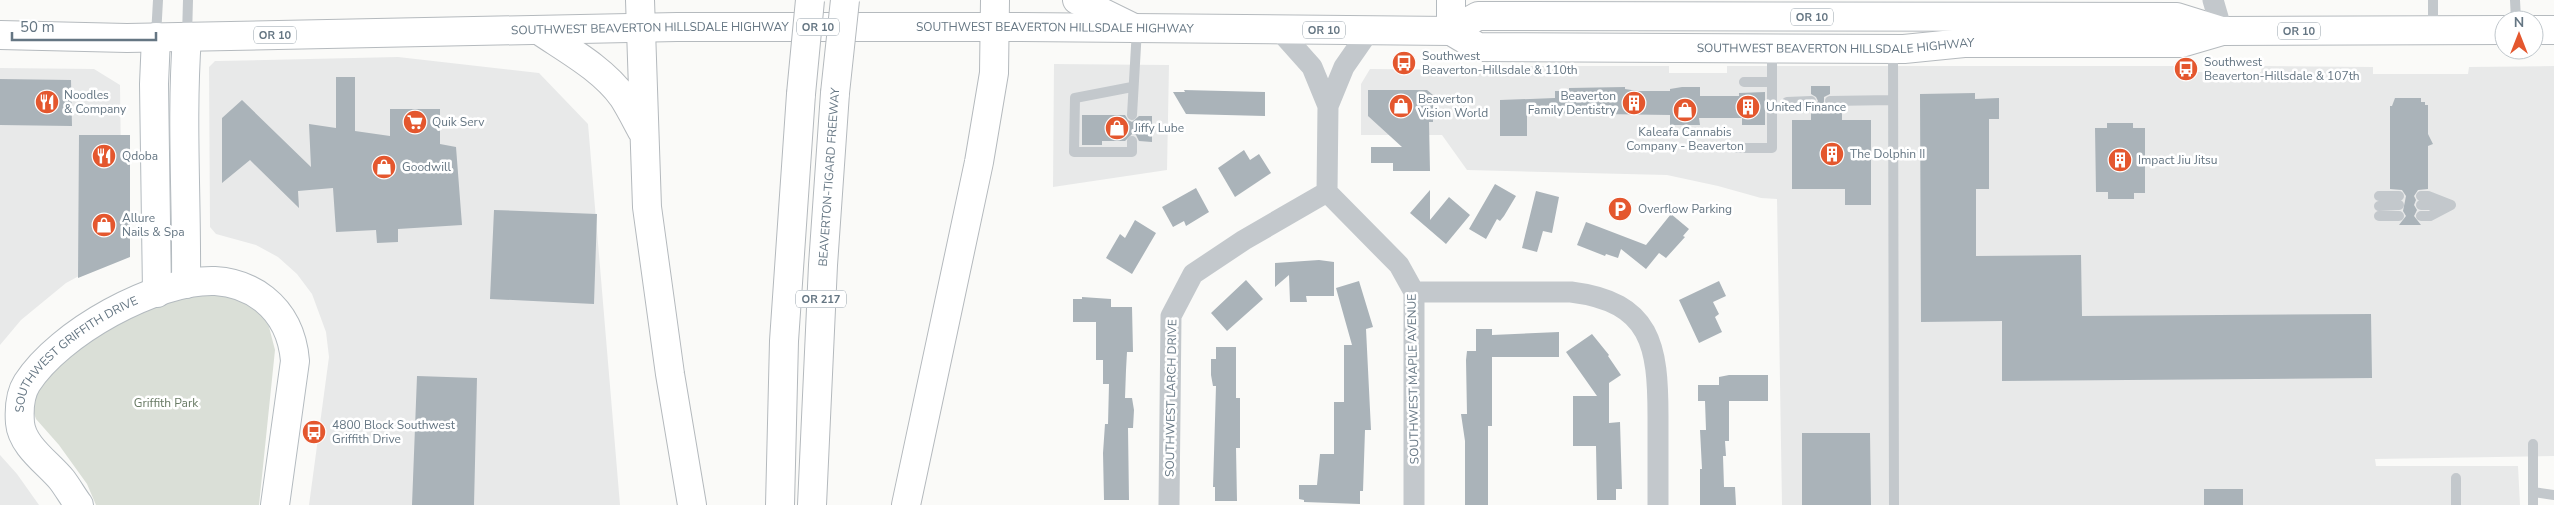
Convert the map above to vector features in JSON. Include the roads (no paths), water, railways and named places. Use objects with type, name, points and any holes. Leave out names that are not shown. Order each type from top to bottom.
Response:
[{"type":"main road","points":[[640,0],[647,207],[654,265],[692,505]]},
{"type":"main road","name":"OR 217","points":[[780,505],[784,341],[801,94],[810,0]]},
{"type":"main road","name":"BEAVERTON-TIGARD FREEWAY","points":[[812,505],[821,303],[835,93],[845,0]]},
{"type":"main road","points":[[906,505],[979,162],[994,73],[995,0]]},
{"type":"main road","points":[[1077,0],[1136,28]]},
{"type":"main road","points":[[1451,0],[1451,30]]},
{"type":"main road","name":"SOUTHWEST BEAVERTON HILLSDALE HIGHWAY","points":[[0,36],[187,37],[640,28],[995,27],[1451,30],[1478,16],[1610,9],[1741,9],[2177,17],[2222,30],[2494,30]]},
{"type":"main road","points":[[1708,48],[1737,26],[1741,9]]},
{"type":"main road","points":[[540,30],[587,63],[614,86],[643,133]]},
{"type":"main road","name":"SOUTHWEST BEAVERTON HILLSDALE HIGHWAY","points":[[1451,30],[1478,47],[1893,49],[1964,43],[2181,43],[2222,30]]},
{"type":"main road","name":"SOUTHWEST GRIFFITH DRIVE","points":[[156,37],[154,84],[157,293]]},
{"type":"main road","points":[[186,284],[183,153],[187,37]]},
{"type":"main road","name":"SOUTHWEST GRIFFITH DRIVE","points":[[79,505],[64,482],[24,437],[20,424],[20,403],[27,383],[46,361],[73,336],[108,313],[157,293],[186,284],[215,281],[243,287],[272,305],[287,327],[295,361],[275,505]]},
{"type":"street","points":[[2213,0],[2222,30]]},
{"type":"street","points":[[1279,30],[1312,67],[1328,106]]},
{"type":"street","points":[[1327,192],[1328,106],[1344,67],[1369,30]]},
{"type":"street","name":"SOUTHWEST MAPLE AVENUE","points":[[1327,192],[1399,265],[1414,292],[1414,505]]},
{"type":"street","name":"SOUTHWEST LARCH DRIVE","points":[[1170,505],[1171,316],[1193,274],[1244,240],[1327,192]]},
{"type":"street","points":[[1414,292],[1571,292],[1594,295],[1613,302],[1630,313],[1649,339],[1658,372],[1658,505]]},
{"type":"lane","points":[[156,37],[158,0]]},
{"type":"lane","points":[[187,37],[188,0]]},
{"type":"lane","points":[[2433,0],[2433,30]]},
{"type":"lane","points":[[1132,115],[1136,28]]},
{"type":"lane","points":[[1738,148],[1772,148],[1772,48]]},
{"type":"lane","points":[[1893,49],[1894,505]]},
{"type":"lane","points":[[1744,82],[1772,82]]},
{"type":"lane","points":[[1132,87],[1075,98],[1074,152],[1132,152],[1132,141]]},
{"type":"lane","points":[[1830,101],[1893,100]]},
{"type":"lane","points":[[1788,102],[1811,101]]},
{"type":"lane","points":[[2421,206],[2451,205]]},
{"type":"lane","points":[[2399,206],[2379,206],[2399,206]]},
{"type":"lane","points":[[2533,444],[2533,505]]},
{"type":"lane","points":[[2456,478],[2456,505]]},
{"type":"lane","points":[[2533,492],[2554,494]]},
{"type":"place","name":"Southwest Beaverton-Hillsdale & 110th","points":[[1404,63]]},
{"type":"place","name":"Southwest Beaverton-Hillsdale & 107th","points":[[2186,69]]},
{"type":"place","name":"Noodles & Company","points":[[47,102]]},
{"type":"place","name":"Beaverton Family Dentistry","points":[[1634,103]]},
{"type":"place","name":"Beaverton Vision World","points":[[1401,106]]},
{"type":"place","name":"United Finance","points":[[1748,107]]},
{"type":"place","name":"Kaleafa Cannabis Company - Beaverton","points":[[1685,110]]},
{"type":"place","name":"Quik Serv","points":[[415,122]]},
{"type":"place","name":"Jiffy Lube","points":[[1117,128]]},
{"type":"place","name":"The Dolphin II","points":[[1832,154]]},
{"type":"place","name":"Qdoba","points":[[104,156]]},
{"type":"place","name":"Impact Jiu Jitsu","points":[[2120,160]]},
{"type":"place","name":"Goodwill","points":[[384,167]]},
{"type":"place","name":"Overflow Parking","points":[[1620,209]]},
{"type":"place","name":"Allure Nails & Spa","points":[[104,225]]},
{"type":"place","name":"4800 Block Southwest Griffith Drive","points":[[314,432]]},
{"type":"park label","name":"Griffith Park","points":[[166,403]]}]
